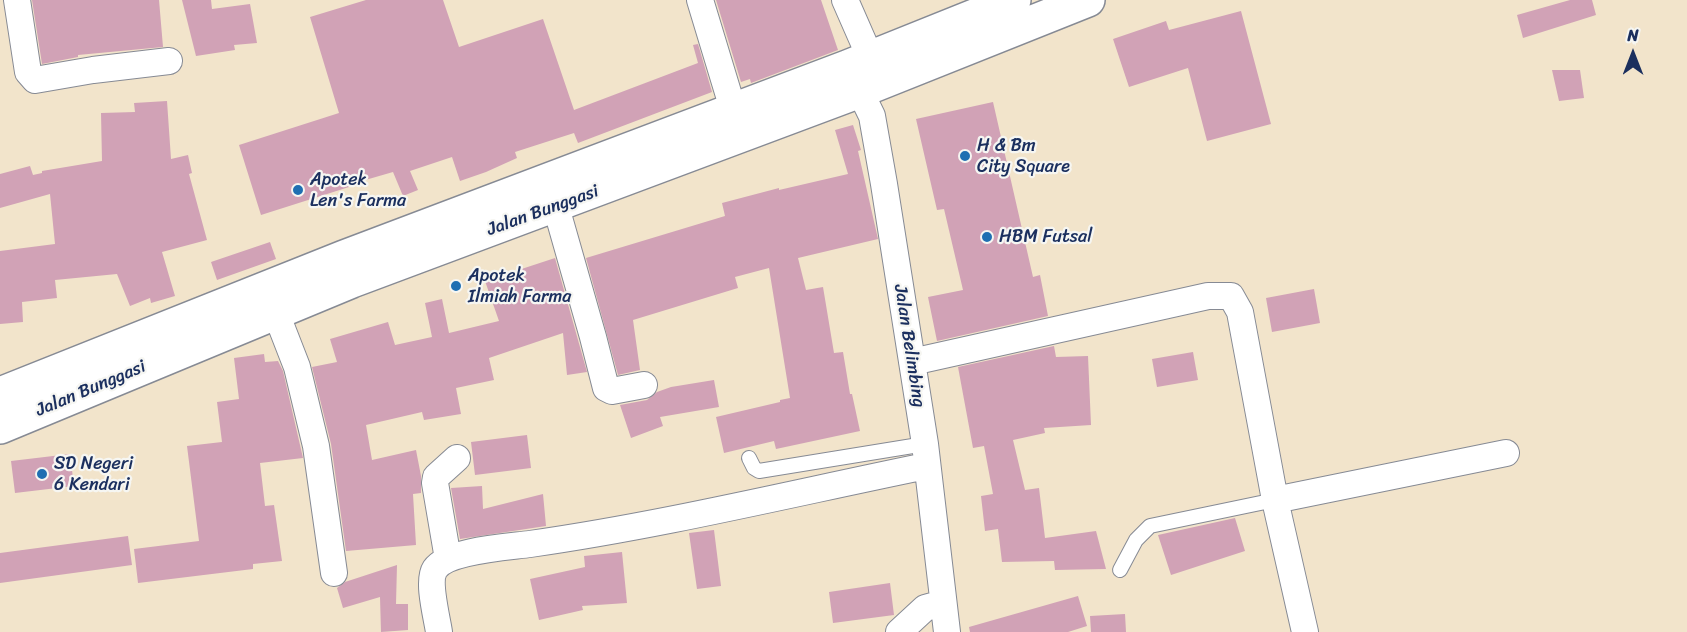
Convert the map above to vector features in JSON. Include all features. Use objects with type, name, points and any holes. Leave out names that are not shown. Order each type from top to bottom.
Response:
[{"type":"highway","name":"Jalan Bunggasi","points":[[0,428],[276,313],[348,269],[556,207],[1014,0]]},
{"type":"highway","name":"Jalan Bunggasi","points":[[0,394],[348,269],[733,109],[1088,0]]},
{"type":"street","points":[[17,0],[28,72],[35,80],[169,61]]},
{"type":"street","points":[[700,0],[733,109]]},
{"type":"street","name":"Jalan Belimbing","points":[[845,0],[859,71],[872,116],[912,362],[947,632]]},
{"type":"street","points":[[556,207],[606,388],[612,391],[644,385]]},
{"type":"street","points":[[912,362],[1208,296],[1231,296],[1240,312],[1275,500],[1305,632]]},
{"type":"street","points":[[276,313],[297,367],[316,446],[334,573]]},
{"type":"street","points":[[1275,500],[1506,453]]},
{"type":"street","points":[[439,632],[432,586],[433,576],[435,569],[448,559],[475,552],[597,535],[925,455]]},
{"type":"street","points":[[448,559],[435,483],[436,477],[457,458]]},
{"type":"street","points":[[899,632],[925,608],[943,603]]},
{"type":"lane","points":[[749,458],[754,468],[759,471],[925,455]]},
{"type":"lane","points":[[1120,570],[1136,540],[1150,526],[1275,500]]},
{"type":"building","points":[[32,0],[159,0],[163,47],[78,55],[78,57],[42,64]]},
{"type":"building","points":[[182,0],[211,0],[212,9],[250,4],[257,43],[234,45],[235,50],[196,56]]},
{"type":"building","points":[[366,0],[443,0],[459,47],[543,19],[574,110],[698,63],[693,45],[698,44],[712,92],[578,143],[574,133],[515,152],[517,158],[460,181],[452,157],[410,171],[418,190],[403,196],[393,172],[261,215],[239,145],[339,113],[310,17]]},
{"type":"building","points":[[716,0],[821,0],[838,50],[751,83],[750,79],[741,82]]},
{"type":"building","points":[[1570,0],[1592,0],[1596,15],[1523,38],[1517,15]]},
{"type":"building","points":[[1241,11],[1271,124],[1207,141],[1188,68],[1129,87],[1113,39],[1166,21],[1169,30]]},
{"type":"building","points":[[1552,70],[1580,70],[1584,98],[1559,101]]},
{"type":"building","points":[[167,101],[171,159],[188,155],[192,173],[189,174],[207,240],[162,252],[175,296],[151,303],[150,298],[130,306],[117,274],[55,280],[57,298],[22,302],[23,322],[0,324],[0,251],[55,244],[50,194],[0,208],[0,174],[30,166],[33,175],[42,173],[42,171],[102,161],[101,113],[135,112],[134,103]]},
{"type":"building","points":[[993,102],[1033,277],[1040,275],[1048,316],[937,341],[928,297],[963,290],[944,209],[937,210],[916,119]]},
{"type":"building","points":[[853,125],[861,150],[858,151],[878,239],[798,258],[806,290],[823,287],[834,353],[843,352],[850,394],[852,394],[860,431],[776,449],[774,441],[724,453],[716,417],[790,398],[769,268],[735,277],[738,288],[633,320],[640,370],[618,375],[586,258],[725,216],[722,203],[779,188],[779,190],[848,174],[835,130]]},
{"type":"building","points":[[270,242],[276,259],[217,280],[211,262]]},
{"type":"building","points":[[555,258],[587,372],[567,375],[563,333],[489,358],[494,380],[456,388],[461,414],[424,420],[422,412],[366,425],[372,460],[416,450],[421,476],[421,493],[413,494],[416,545],[346,551],[331,444],[312,367],[337,362],[330,339],[388,322],[395,345],[432,337],[425,303],[442,299],[449,333],[499,321],[485,281]]},
{"type":"building","points":[[1314,289],[1320,323],[1272,332],[1266,298]]},
{"type":"building","points":[[1054,346],[1056,357],[1088,356],[1091,425],[1044,428],[1045,433],[1013,440],[1025,490],[1039,488],[1045,538],[1096,531],[1106,569],[1055,570],[1054,561],[1002,562],[998,529],[985,531],[981,496],[993,494],[984,446],[973,448],[958,367]]},
{"type":"building","points":[[1193,352],[1198,380],[1157,387],[1152,359]]},
{"type":"building","points":[[264,354],[265,362],[278,361],[283,371],[303,458],[260,463],[265,506],[274,505],[282,561],[253,564],[253,569],[138,583],[134,549],[199,541],[187,446],[222,442],[217,402],[239,399],[234,358]]},
{"type":"building","points":[[714,380],[719,407],[660,417],[663,426],[631,438],[620,405],[647,400],[657,392],[671,387]]},
{"type":"building","points":[[527,435],[531,468],[475,475],[471,442]]},
{"type":"building","name":"SD Negeri 6 Kendari","points":[[70,454],[74,486],[15,493],[11,461]]},
{"type":"building","points":[[482,486],[483,509],[543,494],[546,526],[460,539],[451,488]]},
{"type":"building","points":[[1235,518],[1245,551],[1171,575],[1158,535]]},
{"type":"building","points":[[714,530],[721,586],[697,589],[689,533]]},
{"type":"building","points":[[128,536],[132,565],[0,583],[0,553]]},
{"type":"building","points":[[622,552],[627,603],[582,606],[583,610],[539,620],[530,579],[585,567],[584,556]]},
{"type":"building","points":[[397,565],[396,604],[408,604],[408,630],[381,632],[380,597],[343,608],[337,588],[345,582]]},
{"type":"building","points":[[890,583],[894,615],[833,623],[829,592]]},
{"type":"building","points":[[1078,596],[1087,626],[1068,632],[970,632],[969,627]]},
{"type":"building","points":[[1125,614],[1126,632],[1091,632],[1090,616]]},
{"type":"place","name":"H & Bm City Square","points":[[965,156]]},
{"type":"place","name":"Apotek Len's Farma","points":[[298,190]]},
{"type":"place","name":"HBM Futsal","points":[[987,237]]},
{"type":"place","name":"Apotek Ilmiah Farma","points":[[456,286]]},
{"type":"place","name":"SD Negeri 6 Kendari","points":[[42,474]]}]
